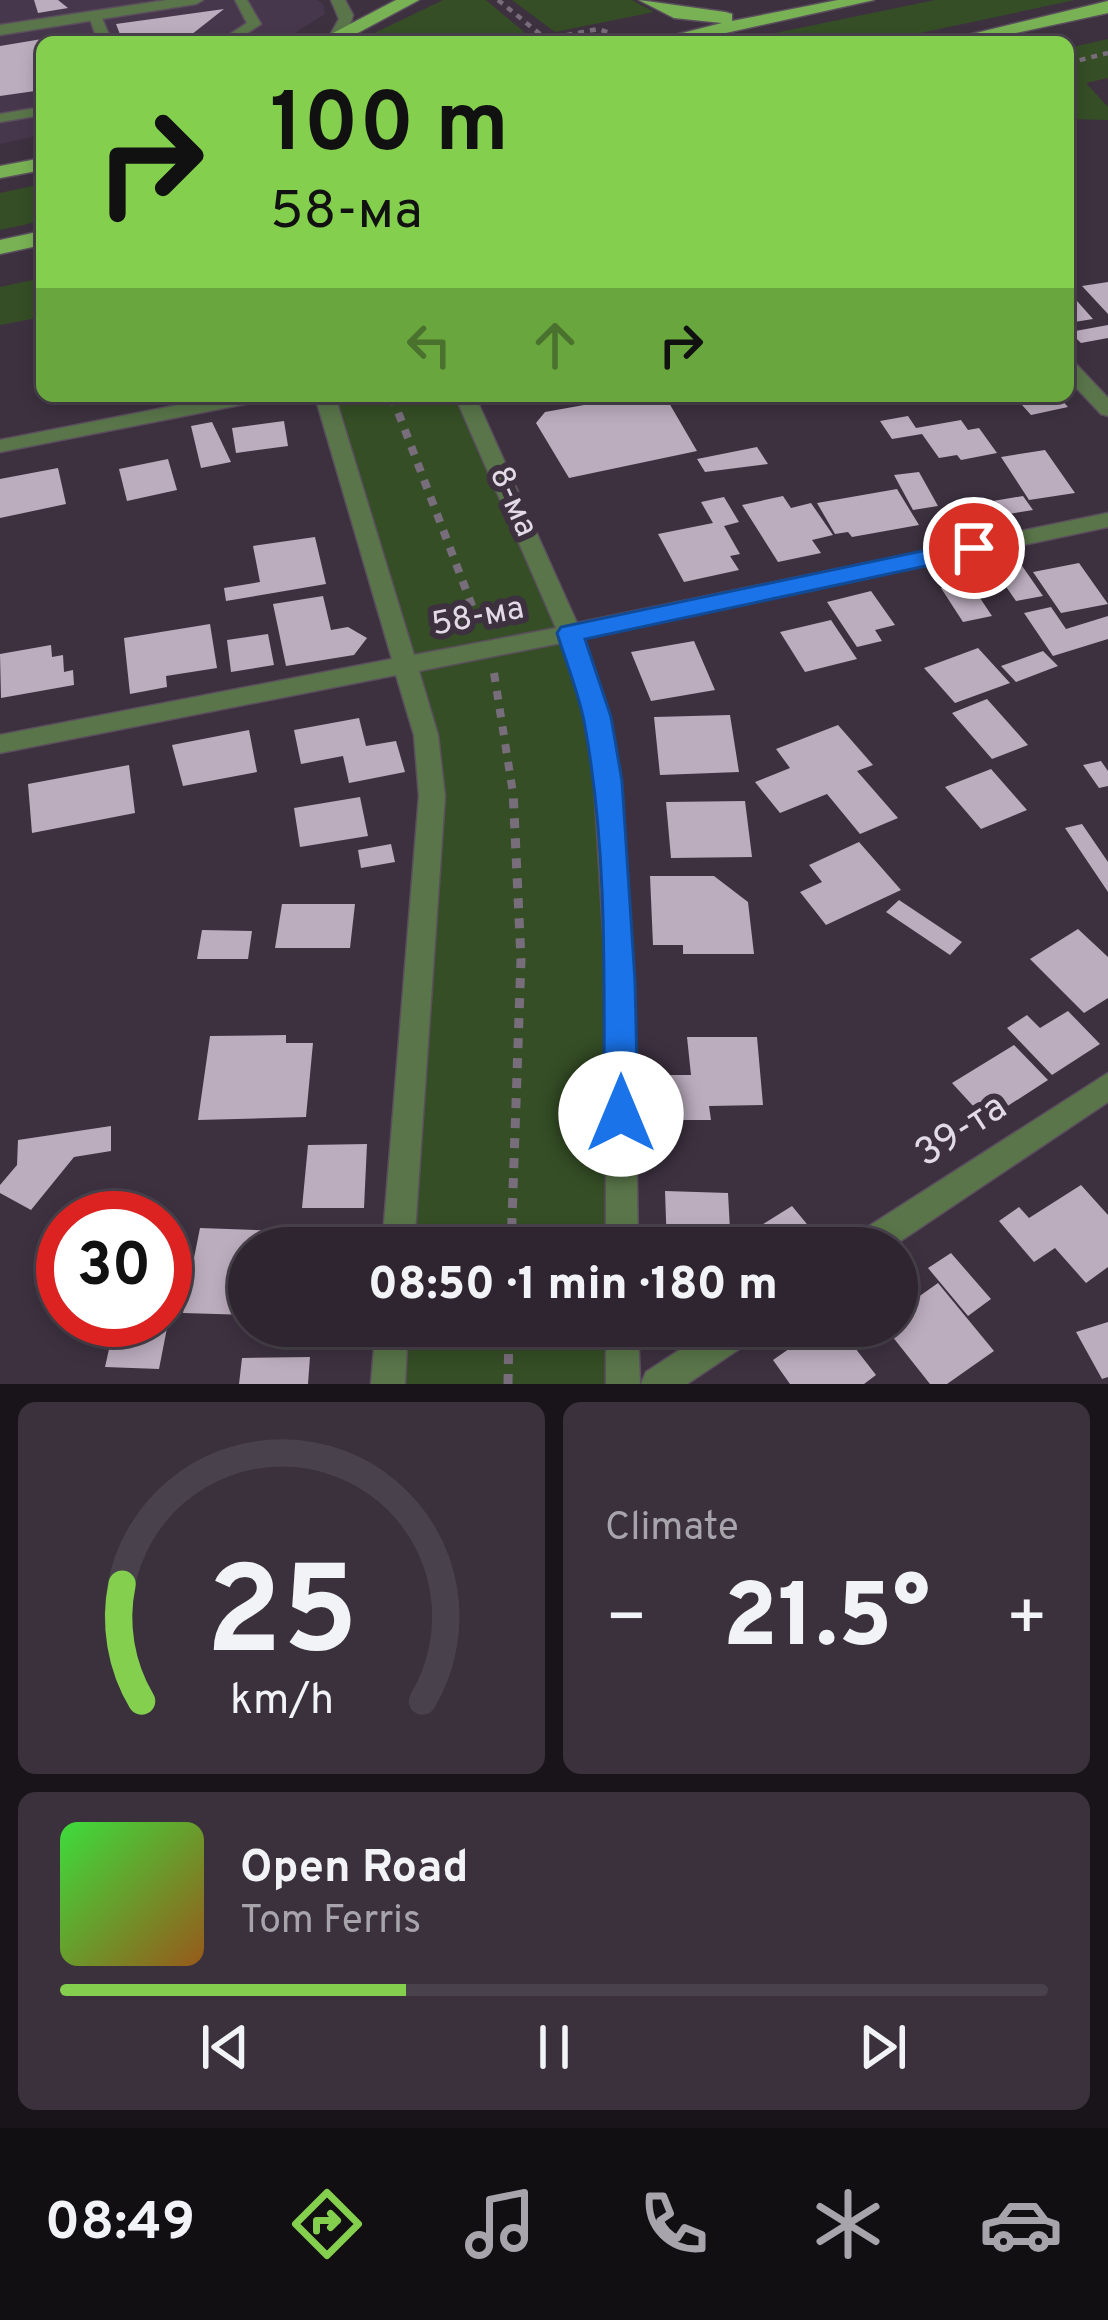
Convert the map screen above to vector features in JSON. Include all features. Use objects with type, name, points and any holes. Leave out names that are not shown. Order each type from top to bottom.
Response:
[{"type":"main road","points":[[338,36],[410,0]]},
{"type":"main road","points":[[648,0],[699,17],[796,14]]},
{"type":"main road","points":[[687,36],[865,0]]},
{"type":"main road","points":[[980,36],[1108,11]]},
{"type":"main road","points":[[990,36],[1108,11]]},
{"type":"main road","points":[[0,172],[36,165]]},
{"type":"main road","points":[[0,247],[36,239]]},
{"type":"street","points":[[0,30],[196,0]]},
{"type":"street","points":[[335,36],[346,24],[347,10],[338,0]]},
{"type":"street","points":[[1074,373],[1108,410]]},
{"type":"street","points":[[0,446],[224,402]]},
{"type":"street","points":[[327,402],[426,735],[432,796],[400,1227]]},
{"type":"street","name":"8-ма","points":[[468,402],[570,633],[597,717],[607,781],[620,981],[622,1227]]},
{"type":"street","name":"58-ма","points":[[0,744],[570,633],[1108,520]]},
{"type":"street","name":"39-та","points":[[895,1227],[1108,1086]]},
{"type":"street","points":[[388,1384],[391,1347]]},
{"type":"street","points":[[622,1347],[623,1384]]},
{"type":"street","points":[[658,1384],[714,1347]]},
{"type":"lane","points":[[235,36],[254,24],[241,0]]},
{"type":"lane","points":[[95,16],[103,36]]},
{"type":"lane","points":[[0,118],[36,112]]},
{"type":"path","points":[[498,0],[542,36]]},
{"type":"path","points":[[562,36],[598,29],[613,34]]},
{"type":"path","points":[[1074,62],[1108,53]]},
{"type":"path","points":[[394,402],[489,649],[512,752],[522,868],[513,1227]]},
{"type":"path","points":[[508,1384],[509,1347]]},
{"type":"shaded area","points":[[0,0],[316,0],[323,4],[325,14],[290,36],[36,36],[36,136],[0,144]]},
{"type":"green space","points":[[443,0],[486,0],[529,36],[368,36]]},
{"type":"green space","points":[[512,0],[632,0],[654,12],[555,32]]},
{"type":"green space","points":[[935,0],[1075,0],[906,36],[761,36]]},
{"type":"green space","points":[[1108,39],[1108,78],[1086,83],[1108,107],[1108,120],[1074,119],[1074,47]]},
{"type":"green space","points":[[36,185],[36,222],[0,230],[0,193]]},
{"type":"green space","points":[[36,279],[36,318],[0,325],[0,287]]},
{"type":"green space","points":[[327,402],[467,402],[597,717],[621,1227],[400,1227],[432,796]]},
{"type":"green space","points":[[391,1347],[622,1347],[623,1384],[388,1384]]},
{"type":"building","points":[[34,0],[58,0],[68,8],[38,13]]},
{"type":"building","points":[[224,9],[190,36],[121,36],[116,24]]},
{"type":"building","points":[[36,40],[36,91],[0,96],[0,46]]},
{"type":"building","points":[[1108,282],[1108,314],[1082,286]]},
{"type":"building","points":[[1077,301],[1093,319],[1074,322]]},
{"type":"building","points":[[1108,325],[1108,338],[1081,343],[1074,331]]},
{"type":"building","points":[[601,402],[668,402],[697,451],[569,478],[536,423],[545,412]]},
{"type":"building","points":[[1019,402],[1063,402],[1068,407],[1031,415]]},
{"type":"building","points":[[908,416],[916,428],[961,420],[968,430],[979,428],[997,453],[961,460],[957,455],[939,458],[922,434],[892,439],[880,421]]},
{"type":"building","points":[[284,421],[288,446],[236,453],[232,428]]},
{"type":"building","points":[[212,422],[231,462],[201,468],[191,426]]},
{"type":"building","points":[[757,447],[768,464],[705,472],[697,459]]},
{"type":"building","points":[[1045,450],[1075,493],[1029,500],[1001,457]]},
{"type":"building","points":[[168,459],[177,490],[127,501],[119,469]]},
{"type":"building","points":[[58,468],[66,504],[0,518],[0,479]]},
{"type":"building","points":[[919,472],[938,506],[913,510],[894,475]]},
{"type":"building","points":[[897,489],[919,525],[852,537],[848,532],[835,534],[817,503]]},
{"type":"building","points":[[783,496],[791,508],[811,503],[833,535],[812,540],[821,553],[778,562],[742,505]]},
{"type":"building","points":[[1023,496],[1033,510],[996,516],[987,502]]},
{"type":"building","points":[[724,497],[739,522],[724,526],[740,554],[730,556],[739,570],[684,582],[658,534],[713,523],[701,502]]},
{"type":"building","points":[[315,537],[326,584],[226,601],[224,588],[260,582],[253,546]]},
{"type":"building","points":[[1018,560],[1043,596],[1016,601],[991,565]]},
{"type":"building","points":[[1079,563],[1108,604],[1061,613],[1033,572]]},
{"type":"building","points":[[970,583],[992,616],[963,622],[941,588]]},
{"type":"building","points":[[871,591],[895,625],[875,630],[882,641],[857,647],[827,602]]},
{"type":"building","points":[[323,596],[331,630],[348,627],[367,638],[354,655],[286,666],[273,604]]},
{"type":"building","points":[[1051,607],[1066,629],[1108,616],[1108,639],[1053,656],[1024,613]]},
{"type":"building","points":[[831,620],[857,659],[805,672],[780,632]]},
{"type":"building","points":[[210,624],[217,668],[166,676],[167,687],[130,694],[124,638]]},
{"type":"building","points":[[268,634],[274,665],[231,672],[227,640]]},
{"type":"building","points":[[694,641],[715,690],[651,701],[631,652]]},
{"type":"building","points":[[51,645],[52,657],[63,655],[64,672],[73,670],[74,685],[1,698],[0,654]]},
{"type":"building","points":[[978,648],[1010,683],[955,703],[924,668]]},
{"type":"building","points":[[1043,651],[1058,666],[1016,682],[1001,666]]},
{"type":"building","points":[[987,699],[1028,745],[992,759],[952,713]]},
{"type":"building","points":[[730,715],[739,772],[660,775],[654,717]]},
{"type":"building","points":[[359,718],[366,746],[396,741],[405,772],[349,783],[343,756],[301,764],[294,730]]},
{"type":"building","points":[[838,725],[873,765],[857,771],[898,818],[860,834],[827,794],[780,813],[755,782],[790,768],[776,749]]},
{"type":"building","points":[[249,730],[257,772],[183,786],[172,745]]},
{"type":"building","points":[[1101,761],[1108,771],[1108,786],[1099,788],[1083,765]]},
{"type":"building","points":[[129,765],[135,813],[32,833],[28,784]]},
{"type":"building","points":[[991,769],[1027,810],[981,829],[945,787]]},
{"type":"building","points":[[360,797],[368,836],[300,847],[294,808]]},
{"type":"building","points":[[745,801],[752,857],[671,858],[666,802]]},
{"type":"building","points":[[1082,824],[1108,862],[1108,892],[1065,828]]},
{"type":"building","points":[[859,842],[901,890],[826,925],[800,892],[822,882],[809,865]]},
{"type":"building","points":[[391,844],[395,862],[361,868],[358,850]]},
{"type":"building","points":[[650,876],[714,876],[748,902],[754,954],[683,954],[683,945],[653,945]]},
{"type":"building","points":[[899,900],[962,942],[950,955],[886,912]]},
{"type":"building","points":[[282,904],[355,904],[350,948],[275,948]]},
{"type":"building","points":[[1078,929],[1108,957],[1108,998],[1084,1013],[1030,959]]},
{"type":"building","points":[[202,930],[252,931],[248,959],[197,959]]},
{"type":"building","points":[[1068,1011],[1100,1044],[1052,1075],[1007,1028],[1027,1015],[1040,1028]]},
{"type":"building","points":[[286,1035],[286,1043],[313,1043],[306,1117],[198,1120],[210,1036]]},
{"type":"building","points":[[687,1037],[757,1037],[763,1105],[709,1106],[711,1120],[668,1120],[665,1075],[691,1075]]},
{"type":"building","points":[[1014,1045],[1048,1080],[986,1120],[952,1083]]},
{"type":"building","points":[[111,1126],[111,1151],[74,1157],[46,1191],[36,1191],[31,1210],[0,1193],[0,1185],[17,1165],[18,1140]]},
{"type":"building","points":[[367,1144],[364,1208],[302,1208],[308,1145]]},
{"type":"building","points":[[1081,1185],[1108,1215],[1108,1267],[1086,1283],[1055,1248],[1034,1262],[999,1221],[1019,1207],[1029,1218]]},
{"type":"building","points":[[665,1191],[728,1193],[730,1227],[666,1227]]},
{"type":"building","points":[[792,1206],[809,1227],[759,1227]]},
{"type":"building","points":[[200,1228],[228,1229],[228,1314],[192,1313],[192,1268]]},
{"type":"building","points":[[951,1253],[991,1299],[968,1316],[928,1268]]},
{"type":"building","points":[[938,1283],[994,1351],[947,1384],[930,1384],[901,1347],[918,1347],[918,1297]]},
{"type":"building","points":[[1108,1322],[1108,1377],[1102,1379],[1076,1332]]},
{"type":"building","points":[[110,1347],[163,1347],[159,1369],[105,1367]]},
{"type":"building","points":[[792,1347],[854,1347],[876,1375],[864,1384],[790,1384],[773,1360]]},
{"type":"building","points":[[310,1357],[308,1384],[239,1384],[242,1358]]},
{"type":"route","points":[[621,1114],[620,981],[607,781],[597,717],[570,633],[974,548]]}]
